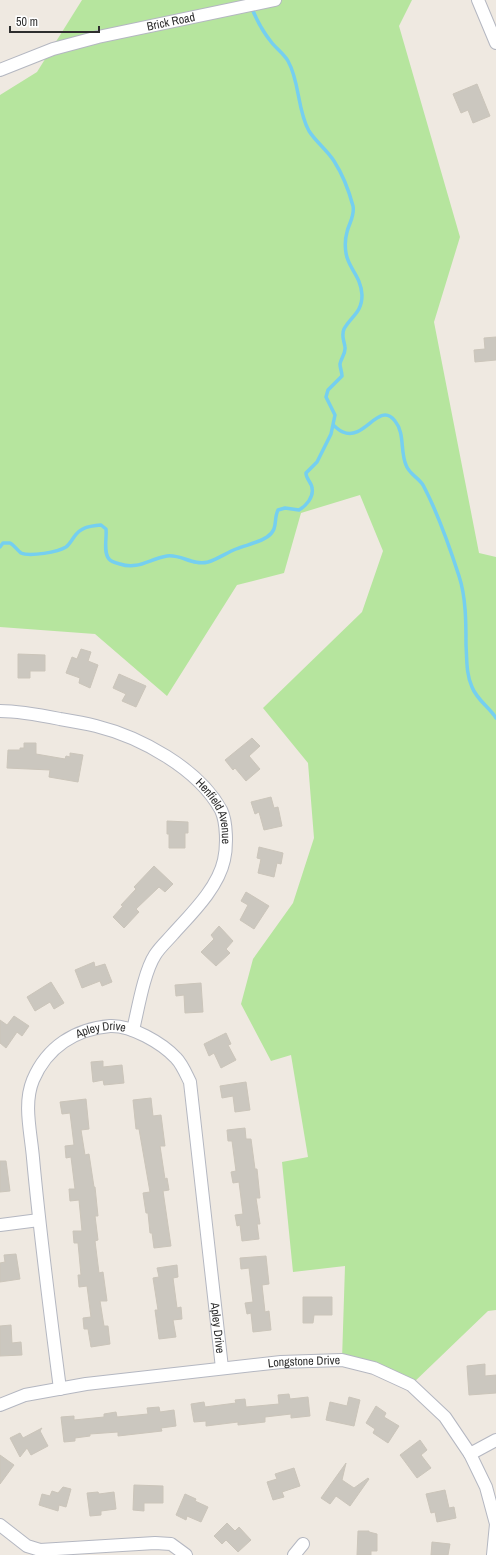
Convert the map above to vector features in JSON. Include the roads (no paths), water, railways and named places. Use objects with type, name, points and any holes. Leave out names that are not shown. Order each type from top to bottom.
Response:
[{"type":"street","points":[[478,0],[496,42]]},
{"type":"street","name":"Brick Road","points":[[0,70],[53,49],[98,37],[270,1]]},
{"type":"street","name":"Henfield Avenue","points":[[0,711],[37,714],[96,726],[123,735],[155,750],[185,769],[208,791],[221,811],[226,829],[224,860],[216,880],[195,911],[156,953],[150,964],[133,1030]]},
{"type":"street","name":"Apley Drive","points":[[60,1388],[39,1220],[28,1103],[32,1081],[42,1063],[62,1042],[76,1034],[96,1027],[116,1026],[133,1030],[159,1044],[177,1059],[190,1082],[222,1368]]},
{"type":"street","points":[[0,1225],[39,1220]]},
{"type":"street","name":"Longstone Drive","points":[[0,1404],[25,1395],[86,1384],[281,1362],[342,1360],[374,1368],[411,1385],[445,1417],[470,1454],[486,1487],[496,1524],[493,1555]]},
{"type":"street","points":[[470,1454],[496,1440]]},
{"type":"street","points":[[0,1524],[27,1546],[40,1550],[154,1543],[171,1544],[186,1555]]},
{"type":"street","points":[[294,1555],[303,1544]]},
{"type":"waterway","points":[[0,547],[3,543],[10,543],[21,553],[25,554],[51,552],[66,547],[82,529],[101,525],[106,529],[107,556],[114,562],[126,566],[132,566],[161,557],[172,556],[203,563],[267,537],[273,531],[278,510],[285,508],[299,510],[307,504],[311,498],[312,486],[306,473],[317,462],[331,434],[335,415],[326,397],[328,390],[342,376],[340,364],[345,349],[343,331],[358,310],[362,301],[361,288],[347,258],[345,243],[353,216],[353,206],[350,195],[337,166],[309,131],[305,123],[295,78],[288,61],[272,43],[257,21],[251,6]]},
{"type":"waterway","points":[[333,425],[339,430],[351,434],[358,432],[383,415],[389,416],[398,426],[404,460],[409,471],[423,485],[434,507],[443,529],[461,584],[465,610],[467,666],[470,682],[474,692],[496,718]]}]
